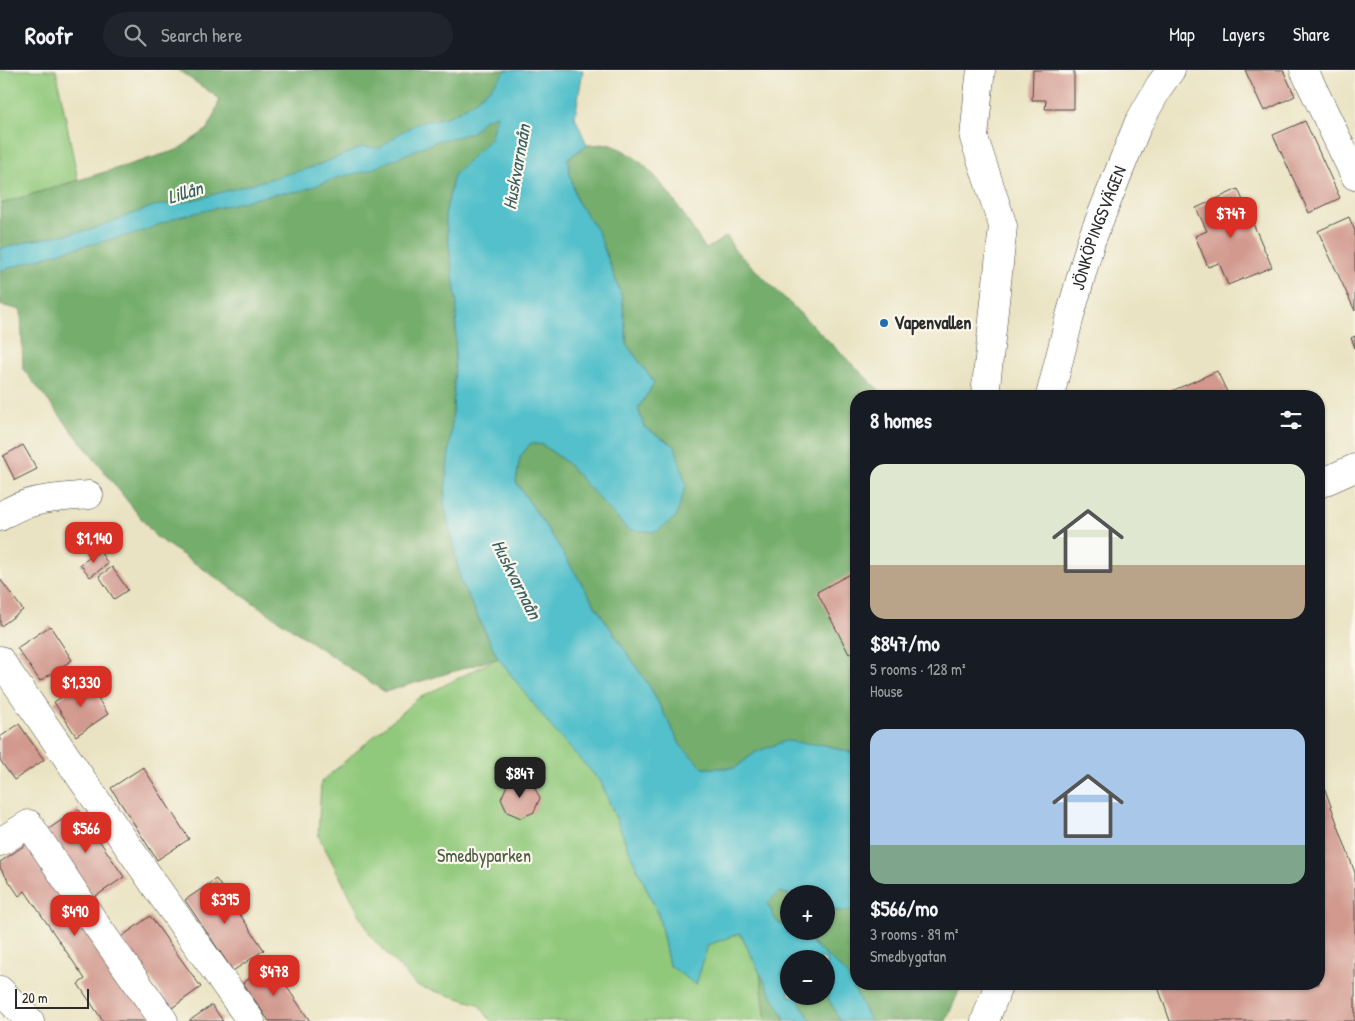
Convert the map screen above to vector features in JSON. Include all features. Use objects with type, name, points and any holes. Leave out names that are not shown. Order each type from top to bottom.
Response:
[{"type":"street","points":[[981,70],[974,138],[1003,226],[986,390]]},
{"type":"street","name":"JÖNKÖPINGSVÄGEN","points":[[1052,390],[1091,241],[1138,124],[1160,85],[1171,70]]},
{"type":"street","points":[[1304,70],[1355,176]]},
{"type":"street","points":[[1325,481],[1355,468]]},
{"type":"street","points":[[0,516],[29,502],[89,495]]},
{"type":"street","points":[[0,660],[156,887],[251,1021]]},
{"type":"street","points":[[0,842],[29,824],[97,926],[164,1021]]},
{"type":"street","points":[[0,990],[30,1021]]},
{"type":"street","points":[[985,1021],[997,990]]},
{"type":"green space","points":[[0,70],[56,70],[78,180],[0,204]]},
{"type":"green space","points":[[178,70],[510,70],[490,139],[454,175],[445,215],[457,305],[453,412],[444,503],[461,582],[498,658],[385,692],[156,537],[23,369],[21,310],[0,305],[0,204],[177,150],[208,129],[220,99]]},
{"type":"green space","points":[[609,144],[640,162],[665,188],[706,249],[727,236],[734,249],[879,390],[850,390],[850,752],[825,745],[756,752],[735,768],[703,768],[681,746],[650,687],[516,482],[520,457],[531,443],[543,445],[566,462],[675,446],[644,427],[638,408],[654,382],[627,345],[622,297],[598,232],[577,201],[570,175],[568,158],[587,145]]},
{"type":"green space","name":"Smedbyparken","points":[[498,658],[601,782],[631,855],[658,913],[669,965],[708,945],[740,933],[760,973],[766,1021],[491,1021],[478,1004],[417,986],[372,938],[318,835],[321,782],[417,699]]},
{"type":"green space","points":[[772,892],[780,892],[780,924],[777,922],[767,903]]},
{"type":"green space","points":[[850,910],[850,990],[959,990],[946,1021],[766,1021],[760,973],[780,956],[780,1005],[835,1005],[835,950],[820,950],[809,940],[835,940],[835,911]]},
{"type":"water","name":"Huskvarnaån","points":[[506,70],[583,70],[575,117],[587,145],[568,158],[570,175],[577,201],[598,232],[622,297],[627,345],[654,382],[638,408],[644,427],[675,446],[686,485],[676,517],[656,532],[628,530],[566,462],[543,445],[531,443],[520,457],[516,482],[650,687],[681,746],[703,768],[735,768],[756,752],[785,741],[825,745],[850,752],[850,910],[835,911],[835,885],[780,885],[780,892],[767,903],[777,922],[780,924],[780,940],[809,940],[820,950],[780,950],[780,1005],[801,1005],[811,1021],[786,1021],[740,933],[708,945],[696,985],[669,965],[658,913],[631,855],[601,782],[552,728],[498,658],[461,582],[444,503],[453,412],[457,305],[445,215],[454,175],[490,139],[497,115],[483,120],[473,132],[450,139],[439,140],[367,171],[340,177],[301,191],[275,194],[178,217],[138,233],[67,250],[0,271],[0,249],[29,241],[90,230],[154,206],[190,201],[313,167],[363,147],[381,148],[398,134],[412,126],[421,122],[449,116],[462,110],[483,95]]},
{"type":"water","points":[[835,963],[846,973],[850,981],[850,990],[854,990],[870,1021],[840,1021],[832,1005],[835,1005]]},
{"type":"building","points":[[1033,70],[1074,70],[1074,109],[1045,109],[1046,100],[1032,100]]},
{"type":"building","points":[[1245,70],[1283,70],[1295,96],[1264,111]]},
{"type":"building","points":[[1305,121],[1340,198],[1309,213],[1273,135]]},
{"type":"building","points":[[1238,189],[1272,267],[1228,285],[1219,263],[1208,267],[1195,236],[1207,231],[1196,208]]},
{"type":"building","points":[[1349,217],[1355,231],[1355,311],[1318,231]]},
{"type":"building","points":[[1355,336],[1355,348],[1351,338]]},
{"type":"building","points":[[1217,371],[1226,390],[1174,390]]},
{"type":"building","points":[[23,445],[37,469],[15,480],[3,456]]},
{"type":"building","points":[[100,551],[108,564],[90,577],[80,564]]},
{"type":"building","points":[[112,567],[128,590],[114,599],[99,576]]},
{"type":"building","points":[[850,574],[849,654],[817,592]]},
{"type":"building","points":[[0,579],[23,610],[1,626],[0,625]]},
{"type":"building","points":[[50,626],[72,660],[40,681],[17,648]]},
{"type":"building","points":[[86,681],[108,714],[76,736],[54,702]]},
{"type":"building","points":[[19,724],[44,760],[14,780],[0,760],[0,737]]},
{"type":"building","points":[[143,767],[189,839],[157,860],[111,788]]},
{"type":"building","points":[[520,780],[533,785],[540,798],[534,812],[521,818],[507,812],[501,799],[507,785]]},
{"type":"building","points":[[1325,790],[1355,873],[1355,1021],[1170,1021],[1159,990],[1325,990]]},
{"type":"building","points":[[78,809],[124,877],[93,898],[47,830]]},
{"type":"building","points":[[31,841],[154,1021],[103,1021],[78,984],[85,979],[25,891],[19,896],[0,868],[0,862]]},
{"type":"building","points":[[216,879],[264,950],[233,971],[185,900]]},
{"type":"building","points":[[150,916],[201,987],[172,1008],[121,937]]},
{"type":"building","points":[[271,964],[310,1021],[269,1021],[243,983]]},
{"type":"building","points":[[212,1005],[223,1021],[189,1021]]},
{"type":"place","name":"Vapenvallen","points":[[884,323]]},
{"type":"water label","name":"Lillån","points":[[185,192]]}]
